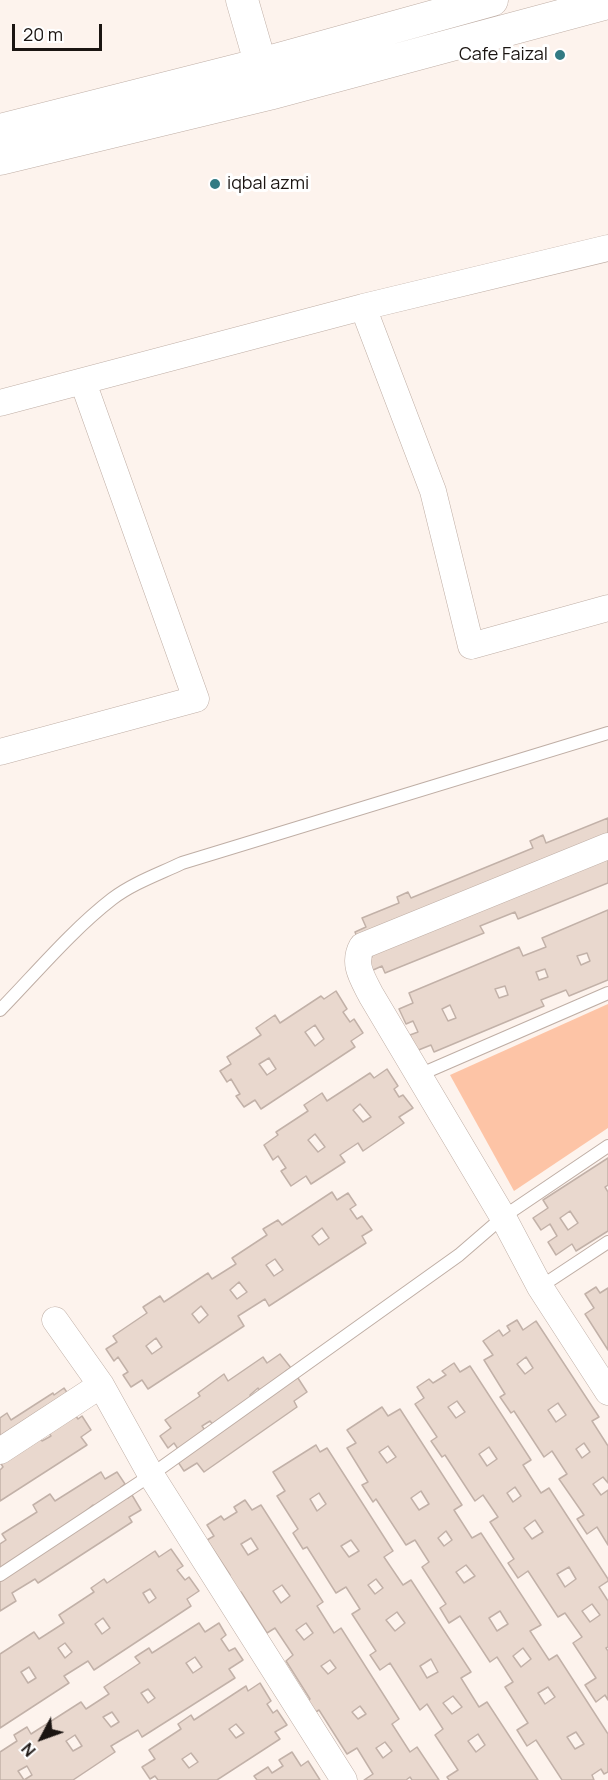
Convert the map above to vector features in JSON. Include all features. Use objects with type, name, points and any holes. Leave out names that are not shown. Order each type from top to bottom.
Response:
[{"type":"street","points":[[242,0],[269,94]]},
{"type":"street","points":[[0,130],[261,64],[492,0]]},
{"type":"street","points":[[0,159],[269,94],[608,3]]},
{"type":"street","points":[[0,403],[363,307],[608,248]]},
{"type":"street","points":[[363,307],[433,491],[471,646],[608,608]]},
{"type":"street","points":[[0,752],[196,699],[83,382]]},
{"type":"street","points":[[608,846],[362,946],[357,954],[358,970],[503,1217],[540,1287],[608,1392]]},
{"type":"street","points":[[55,1320],[101,1385],[151,1475],[344,1780]]},
{"type":"street","points":[[0,1451],[101,1385]]},
{"type":"lane","points":[[0,1010],[113,898],[182,863],[608,733]]},
{"type":"lane","points":[[419,1075],[608,993]]},
{"type":"lane","points":[[0,1575],[151,1475],[459,1255],[503,1217],[608,1146]]},
{"type":"lane","points":[[540,1287],[608,1242]]},
{"type":"shaded area","points":[[608,1004],[608,1128],[514,1191],[450,1075]]},
{"type":"building","points":[[608,818],[608,883],[518,919],[515,912],[480,926],[484,933],[385,973],[382,966],[371,971],[366,959],[372,957],[367,943],[360,945],[355,932],[366,927],[362,918],[399,903],[397,897],[408,892],[411,898],[533,848],[530,841],[543,835],[546,843]]},
{"type":"building","points":[[608,910],[608,980],[569,996],[566,990],[541,1000],[544,1006],[434,1052],[431,1045],[416,1051],[410,1035],[418,1032],[413,1021],[406,1024],[399,1009],[413,1003],[409,993],[519,947],[523,956],[546,947],[542,938]],"holes":[[[587,953],[590,961],[581,965],[577,956]],[[545,969],[548,977],[539,980],[536,972]],[[505,986],[508,995],[499,998],[495,989]],[[450,1005],[456,1018],[448,1021],[442,1009]]]},
{"type":"building","points":[[336,991],[347,1009],[343,1012],[350,1022],[354,1019],[363,1033],[351,1041],[355,1047],[261,1109],[255,1100],[244,1107],[236,1096],[240,1094],[231,1079],[227,1082],[220,1071],[231,1064],[227,1057],[261,1035],[256,1028],[275,1015],[280,1023],[321,996],[324,999]],"holes":[[[315,1025],[324,1039],[315,1046],[305,1032]],[[269,1058],[276,1069],[267,1075],[259,1064]]]},
{"type":"building","points":[[387,1069],[398,1086],[394,1089],[399,1097],[403,1095],[413,1108],[399,1117],[404,1123],[363,1151],[358,1143],[340,1155],[345,1162],[311,1184],[306,1176],[291,1186],[281,1171],[286,1168],[278,1156],[273,1160],[264,1145],[278,1135],[276,1132],[308,1111],[304,1105],[322,1093],[327,1101],[370,1073],[374,1078]],"holes":[[[360,1104],[371,1117],[363,1122],[353,1110]],[[315,1134],[325,1147],[318,1152],[308,1140]]]},
{"type":"building","points":[[608,1158],[608,1185],[605,1187],[608,1192],[608,1231],[576,1251],[572,1244],[556,1255],[548,1242],[557,1236],[550,1224],[541,1230],[533,1218],[548,1208],[543,1200]],"holes":[[[570,1211],[578,1223],[568,1230],[560,1218]]]},
{"type":"building","points":[[332,1192],[337,1200],[348,1193],[356,1205],[350,1209],[357,1219],[362,1216],[372,1230],[362,1236],[366,1243],[269,1306],[265,1299],[238,1316],[244,1326],[148,1389],[142,1380],[131,1387],[123,1375],[128,1372],[118,1357],[114,1361],[106,1349],[117,1342],[113,1336],[147,1313],[143,1307],[160,1296],[164,1302],[208,1273],[212,1279],[236,1264],[232,1258],[267,1235],[263,1229],[278,1220],[282,1225]],"holes":[[[322,1228],[329,1238],[319,1245],[312,1236]],[[275,1259],[283,1270],[274,1276],[266,1265]],[[239,1282],[247,1292],[237,1299],[230,1290]],[[201,1306],[208,1315],[199,1323],[192,1314]],[[156,1338],[162,1347],[152,1354],[146,1346]]]},
{"type":"building","points":[[596,1287],[600,1293],[608,1288],[608,1350],[585,1314],[594,1308],[585,1294]]},
{"type":"building","points":[[517,1320],[523,1330],[536,1321],[599,1417],[592,1421],[608,1446],[608,1483],[603,1477],[593,1484],[601,1495],[608,1490],[608,1545],[597,1527],[587,1534],[577,1519],[584,1515],[559,1479],[567,1474],[552,1451],[544,1457],[514,1411],[511,1413],[500,1397],[505,1394],[484,1360],[493,1355],[483,1341],[499,1330],[503,1336],[510,1331],[507,1326]],"holes":[[[526,1357],[533,1368],[525,1374],[517,1364]],[[558,1403],[566,1415],[556,1422],[548,1410]],[[584,1443],[590,1452],[582,1458],[576,1449]]]},
{"type":"building","points":[[280,1354],[291,1368],[286,1371],[292,1378],[296,1375],[307,1392],[294,1401],[297,1407],[204,1472],[197,1463],[184,1471],[176,1459],[182,1455],[174,1443],[168,1448],[160,1436],[171,1428],[165,1420],[200,1396],[198,1393],[224,1374],[228,1381],[263,1357],[267,1363]],"holes":[[[258,1388],[265,1397],[256,1404],[250,1395]],[[210,1421],[218,1431],[209,1436],[202,1426]]]},
{"type":"building","points":[[454,1363],[460,1372],[470,1366],[531,1460],[523,1465],[541,1493],[549,1488],[608,1579],[599,1587],[608,1601],[608,1647],[606,1648],[608,1651],[608,1700],[605,1695],[596,1702],[585,1685],[596,1678],[573,1643],[582,1637],[565,1613],[558,1617],[528,1571],[518,1578],[508,1563],[514,1559],[490,1522],[498,1517],[483,1495],[475,1501],[445,1455],[442,1457],[431,1441],[437,1437],[415,1404],[424,1398],[417,1387],[429,1379],[433,1383],[446,1375],[442,1371]],"holes":[[[457,1401],[465,1412],[456,1418],[448,1407]],[[489,1447],[497,1459],[487,1466],[479,1454]],[[515,1487],[521,1496],[513,1502],[507,1493]],[[535,1520],[543,1532],[532,1539],[524,1528]],[[569,1567],[576,1579],[565,1587],[557,1574]],[[592,1604],[600,1615],[590,1622],[582,1611]]]},
{"type":"building","points":[[64,1388],[76,1406],[71,1409],[78,1419],[82,1416],[91,1430],[81,1437],[87,1445],[0,1501],[0,1470],[3,1467],[0,1462],[0,1418],[7,1413],[11,1420],[53,1393],[54,1395]],"holes":[[[45,1427],[51,1436],[42,1441],[37,1432]]]},
{"type":"building","points":[[382,1407],[388,1416],[400,1409],[462,1505],[454,1510],[472,1538],[481,1533],[541,1625],[530,1631],[549,1660],[557,1655],[608,1734],[608,1772],[604,1774],[601,1769],[592,1775],[594,1780],[562,1780],[536,1740],[527,1746],[517,1730],[528,1723],[505,1687],[513,1682],[497,1657],[490,1662],[460,1616],[449,1623],[440,1608],[446,1604],[422,1567],[429,1562],[415,1540],[406,1545],[376,1499],[373,1502],[362,1485],[368,1482],[347,1448],[356,1443],[347,1430]],"holes":[[[388,1446],[396,1457],[387,1463],[379,1452]],[[421,1491],[429,1504],[419,1510],[411,1498]],[[446,1531],[452,1540],[444,1546],[438,1538]],[[466,1565],[475,1576],[464,1583],[456,1572]],[[500,1611],[508,1624],[497,1631],[489,1618]],[[523,1648],[531,1659],[521,1667],[513,1656]],[[548,1687],[555,1697],[545,1704],[538,1693]],[[576,1732],[584,1744],[575,1749],[567,1737]]]},
{"type":"building","points":[[316,1445],[320,1452],[327,1448],[393,1551],[384,1557],[403,1585],[411,1580],[471,1672],[461,1678],[479,1707],[487,1702],[538,1780],[449,1780],[447,1777],[458,1770],[435,1735],[443,1729],[427,1704],[420,1710],[390,1663],[380,1670],[370,1655],[376,1651],[352,1614],[360,1609],[346,1587],[336,1593],[307,1547],[303,1549],[293,1533],[298,1529],[277,1496],[285,1491],[273,1472]],"holes":[[[319,1493],[326,1504],[317,1511],[310,1499]],[[351,1540],[359,1551],[349,1557],[341,1546]],[[376,1579],[383,1588],[375,1594],[368,1585]],[[397,1612],[405,1623],[395,1631],[386,1620]],[[431,1659],[438,1672],[427,1678],[420,1666]],[[453,1696],[462,1707],[452,1714],[443,1703]],[[478,1734],[485,1745],[476,1752],[468,1741]]]},
{"type":"building","points":[[101,1472],[105,1479],[117,1472],[125,1484],[121,1487],[128,1498],[132,1495],[141,1510],[129,1517],[132,1522],[38,1583],[35,1579],[12,1593],[16,1601],[0,1611],[0,1544],[6,1540],[2,1534],[37,1512],[33,1505],[50,1494],[55,1501]],"holes":[[[93,1505],[100,1515],[93,1520],[86,1511]],[[47,1536],[53,1545],[46,1550],[40,1541]]]},
{"type":"building","points":[[245,1500],[252,1510],[261,1505],[323,1602],[317,1606],[334,1633],[341,1628],[399,1719],[392,1724],[410,1752],[417,1747],[439,1780],[412,1780],[410,1777],[406,1780],[364,1780],[373,1774],[357,1748],[347,1754],[319,1710],[306,1718],[299,1706],[310,1699],[286,1661],[293,1655],[275,1628],[267,1633],[241,1592],[232,1599],[220,1581],[230,1575],[207,1540],[214,1536],[207,1525],[221,1516],[224,1520],[237,1512],[234,1507]],"holes":[[[251,1538],[258,1549],[248,1555],[241,1544]],[[282,1585],[290,1596],[281,1603],[273,1591]],[[306,1623],[313,1633],[304,1640],[296,1630]],[[330,1660],[336,1668],[328,1674],[321,1666]],[[360,1706],[366,1714],[358,1719],[352,1712]],[[385,1742],[392,1751],[383,1758],[376,1748]]]},
{"type":"building","points":[[171,1549],[183,1566],[177,1570],[185,1580],[189,1577],[199,1591],[187,1599],[191,1606],[94,1670],[88,1661],[64,1676],[69,1683],[0,1728],[0,1654],[34,1632],[39,1639],[64,1623],[59,1615],[94,1592],[91,1588],[104,1579],[107,1583],[155,1551],[159,1557]],"holes":[[[150,1589],[156,1598],[149,1603],[143,1593]],[[103,1618],[110,1628],[102,1634],[95,1624]],[[65,1643],[72,1652],[65,1658],[58,1648]],[[29,1667],[36,1678],[28,1683],[21,1672]]]},
{"type":"building","points":[[199,1623],[205,1632],[219,1623],[226,1635],[221,1639],[229,1651],[235,1648],[243,1660],[229,1669],[235,1678],[142,1737],[138,1730],[111,1746],[115,1752],[73,1780],[24,1780],[0,1780],[0,1752],[17,1741],[14,1735],[27,1727],[31,1734],[81,1702],[86,1709],[109,1694],[104,1687],[140,1663],[135,1657],[149,1648],[152,1653]],"holes":[[[195,1657],[202,1667],[193,1673],[186,1663]],[[148,1689],[155,1698],[148,1703],[141,1693]],[[112,1712],[119,1722],[111,1727],[103,1717]],[[75,1735],[82,1746],[73,1751],[66,1741]],[[27,1766],[32,1775],[24,1780],[18,1771]]]},
{"type":"building","points":[[260,1683],[271,1701],[267,1704],[273,1713],[277,1710],[287,1725],[275,1732],[280,1739],[217,1780],[158,1780],[155,1776],[150,1779],[142,1767],[155,1759],[149,1750],[181,1729],[178,1724],[191,1715],[194,1720],[246,1686],[248,1691]],"holes":[[[236,1724],[244,1733],[236,1738],[229,1729]],[[191,1753],[198,1762],[189,1768],[182,1759]]]},
{"type":"building","points":[[292,1752],[301,1766],[308,1761],[320,1780],[257,1780],[254,1776],[268,1767],[272,1773],[283,1766],[279,1760]]},
{"type":"place","name":"Cafe Faizal","points":[[560,55]]},
{"type":"place","name":"iqbal azmi","points":[[215,184]]}]
